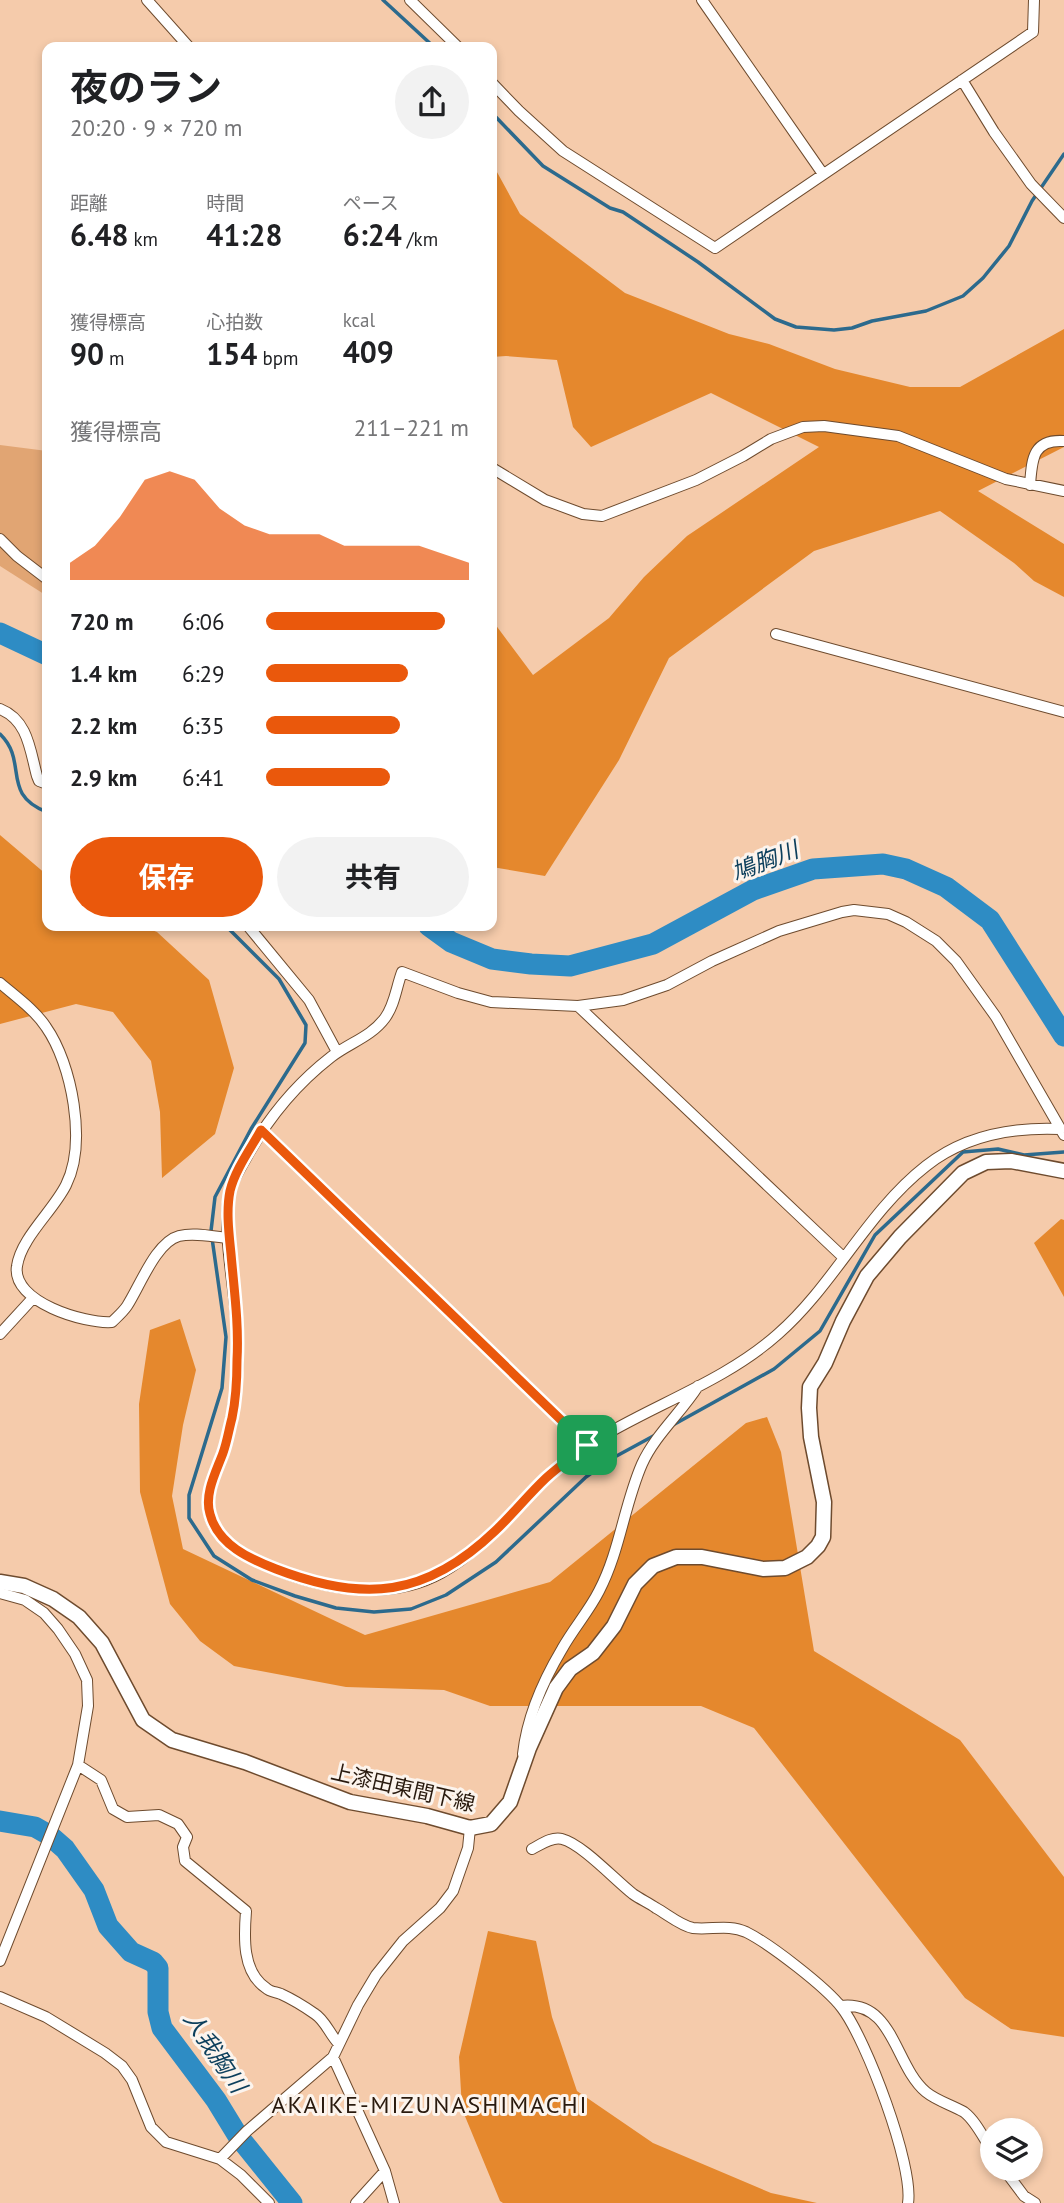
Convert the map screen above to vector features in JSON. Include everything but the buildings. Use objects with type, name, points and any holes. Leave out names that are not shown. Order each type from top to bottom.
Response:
[{"type":"main road","name":"上漆田東間下線","points":[[0,1583],[24,1586],[53,1599],[79,1617],[102,1643],[143,1720],[172,1740],[245,1762],[350,1802],[427,1815],[470,1828],[491,1824],[510,1802],[529,1748],[556,1688],[570,1669],[593,1653],[614,1626],[635,1584],[653,1566],[676,1557],[702,1558],[763,1569],[785,1568],[807,1557],[818,1546],[824,1529],[824,1502],[811,1437],[810,1387],[825,1363],[867,1276],[900,1237],[963,1173],[986,1162],[1011,1161],[1064,1171]]},
{"type":"street","points":[[147,0],[185,42]]},
{"type":"street","points":[[410,0],[453,42]]},
{"type":"street","points":[[702,0],[823,174]]},
{"type":"street","points":[[497,88],[563,151],[715,248],[1033,32],[1034,0]]},
{"type":"street","points":[[962,80],[1031,184],[1064,218]]},
{"type":"street","points":[[497,471],[545,500],[583,514],[602,516],[696,480],[732,463],[771,439],[803,427],[824,426],[898,436],[1006,479],[1064,491]]},
{"type":"street","points":[[1030,485],[1032,461],[1037,450],[1045,443],[1064,441]]},
{"type":"street","points":[[0,539],[42,575]]},
{"type":"street","points":[[776,634],[1064,712]]},
{"type":"street","points":[[0,709],[14,716],[25,732],[37,776],[42,782]]},
{"type":"street","points":[[854,910],[888,914],[936,941],[956,961],[996,1017],[1062,1132],[1029,1128],[977,1139],[948,1150],[924,1167],[901,1189],[796,1318],[774,1338],[698,1385],[587,1445],[547,1478],[495,1531],[438,1575],[410,1585],[377,1588],[329,1586],[305,1580],[242,1554],[225,1541],[215,1526],[209,1512],[211,1481],[223,1452],[233,1414],[237,1361],[229,1238],[230,1192],[261,1130],[284,1099],[337,1052],[369,1034],[384,1020],[394,1003],[402,972],[491,1002],[578,1006],[623,1000],[667,985],[779,931],[842,912],[854,910]]},
{"type":"street","points":[[252,931],[309,1000],[337,1052]]},
{"type":"street","points":[[0,983],[50,1032],[75,1100],[74,1148],[66,1184],[19,1253],[16,1270],[20,1286],[33,1298],[48,1306],[98,1323],[112,1322],[126,1308],[159,1251],[170,1240],[193,1235],[229,1238]]},
{"type":"street","points":[[578,1006],[843,1258]]},
{"type":"street","points":[[261,1130],[587,1445]]},
{"type":"street","points":[[0,1334],[33,1298]]},
{"type":"street","points":[[521,1775],[525,1736],[537,1700],[562,1649],[600,1590],[643,1462],[698,1385]]},
{"type":"street","points":[[0,1593],[25,1600],[44,1613],[58,1629],[75,1654],[87,1680],[88,1706],[78,1765],[0,1961]]},
{"type":"street","points":[[78,1765],[101,1780],[113,1810],[127,1817],[159,1815],[177,1824],[187,1837],[183,1847],[185,1861],[246,1911],[244,1941],[248,1962],[257,1980],[268,1990],[318,2016],[339,2044]]},
{"type":"street","points":[[220,2159],[247,2131],[333,2057],[376,1975],[403,1941],[440,1908],[453,1891],[468,1848],[470,1828]]},
{"type":"street","points":[[532,1849],[552,1839],[561,1838],[635,1896],[690,1928],[723,1927],[743,1930],[816,1983],[841,2006],[855,2028],[881,2091],[906,2167],[910,2190],[908,2203]]},
{"type":"street","points":[[0,1997],[46,2017],[106,2053],[122,2066],[132,2080],[151,2127],[166,2142],[220,2159],[241,2175],[269,2203]]},
{"type":"street","points":[[841,2006],[865,2008],[879,2019],[894,2039],[911,2074],[925,2091],[971,2118],[980,2132]]},
{"type":"street","points":[[333,2057],[385,2171],[394,2203]]},
{"type":"street","points":[[356,2203],[385,2171]]},
{"type":"street","points":[[1013,2181],[1024,2196],[1035,2203]]},
{"type":"shaded area","points":[[497,172],[520,214],[625,293],[729,334],[769,344],[835,369],[910,387],[960,387],[1064,329],[1064,447],[978,491],[1064,544],[1064,597],[1034,581],[1014,563],[940,511],[814,551],[669,658],[619,760],[545,876],[497,868],[497,627],[533,675],[609,618],[644,577],[687,536],[819,447],[711,393],[591,447],[573,427],[557,360],[497,357]]},
{"type":"shaded area","points":[[0,445],[42,450],[42,593],[0,566]]},
{"type":"shaded area","points":[[0,835],[42,871],[42,931],[154,931],[209,980],[234,1068],[215,1134],[162,1178],[160,1112],[151,1061],[113,1012],[76,1004],[0,1024]]},
{"type":"shaded area","points":[[1061,1219],[1064,1220],[1064,1297],[1034,1243]]},
{"type":"shaded area","points":[[180,1319],[196,1370],[183,1425],[172,1496],[183,1549],[365,1635],[550,1582],[746,1423],[767,1417],[781,1452],[814,1651],[960,1740],[1064,1877],[1064,2037],[1011,2029],[965,1998],[754,1728],[701,1706],[490,1706],[444,1690],[346,1687],[234,1666],[200,1641],[170,1604],[140,1492],[139,1404],[150,1330]]},
{"type":"shaded area","points":[[488,1931],[536,1941],[552,2017],[577,2091],[653,2143],[771,2193],[817,2203],[500,2201],[462,2109],[459,2057]]},
{"type":"waterway","points":[[383,0],[429,42]]},
{"type":"waterway","points":[[497,118],[543,166],[610,208],[623,212],[698,262],[775,319],[796,327],[834,330],[926,311],[963,296],[983,278],[1009,246],[1032,201],[1064,154]]},
{"type":"waterway","name":"鳩胸川","points":[[0,633],[42,653]]},
{"type":"waterway","points":[[0,734],[13,755],[19,787],[24,796],[42,810]]},
{"type":"waterway","name":"鳩胸川","points":[[436,931],[451,942],[492,959],[570,966],[653,944],[753,890],[813,869],[883,864],[906,869],[946,887],[990,920],[1064,1036]]},
{"type":"waterway","points":[[231,931],[279,979],[306,1025],[305,1043],[251,1129],[215,1197],[211,1231],[226,1337],[222,1388],[189,1495],[189,1518],[214,1556],[252,1580],[336,1608],[374,1612],[411,1609],[446,1595],[496,1562],[586,1477],[611,1459],[657,1434]]},
{"type":"waterway","points":[[673,1425],[774,1369],[820,1331],[875,1235],[963,1152],[998,1149],[1024,1155],[1064,1152]]},
{"type":"waterway","name":"人我胸川","points":[[0,1821],[35,1827],[65,1849],[94,1890],[108,1926],[131,1952],[153,1962],[158,1968],[158,2012],[162,2028],[216,2100],[238,2136],[292,2203]]},
{"type":"district","name":"AKAIKE-MIZUNASHIMACHI","points":[[430,2105]]},
{"type":"route","points":[[261,1130],[420,1283],[587,1445],[547,1478],[495,1531],[467,1555],[438,1575],[410,1585],[377,1588],[329,1586],[272,1567],[242,1554],[225,1541],[209,1512],[211,1481],[223,1452],[233,1414],[237,1361],[228,1219],[230,1192],[261,1130]]}]
